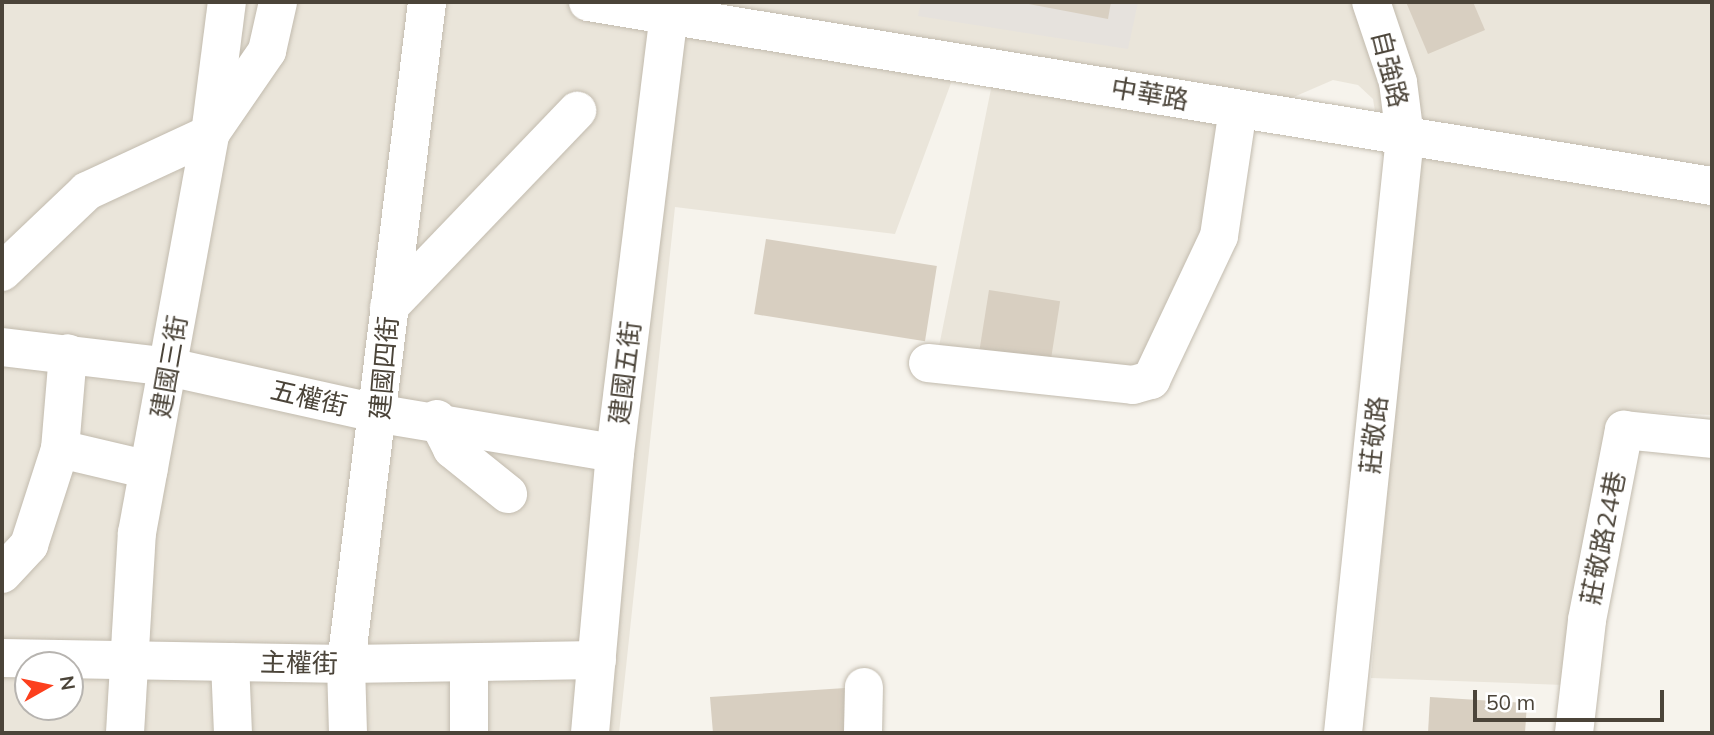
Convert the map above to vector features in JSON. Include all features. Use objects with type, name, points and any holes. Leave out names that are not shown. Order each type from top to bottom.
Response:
[{"type":"street","name":"建國三街","points":[[125,733],[137,533],[210,134],[228,2]]},
{"type":"street","points":[[2,272],[87,191],[210,134],[267,51],[278,2]]},
{"type":"street","name":"建國四街","points":[[348,733],[346,664],[381,414],[389,307],[427,2]]},
{"type":"street","name":"中華路","points":[[588,2],[1712,186]]},
{"type":"street","name":"自強路","points":[[1371,2],[1398,82],[1405,137]]},
{"type":"street","name":"建國五街","points":[[590,733],[615,453],[669,14]]},
{"type":"street","points":[[928,363],[1133,385],[1151,380],[1219,236],[1238,109]]},
{"type":"street","points":[[389,307],[577,111]]},
{"type":"street","name":"莊敬路","points":[[1343,733],[1405,137]]},
{"type":"street","name":"五權街","points":[[2,347],[169,367],[381,414],[437,419],[615,453]]},
{"type":"street","points":[[2,574],[29,545],[60,449],[68,354]]},
{"type":"street","points":[[437,419],[452,449],[508,494]]},
{"type":"street","name":"莊敬路24巷","points":[[1574,733],[1587,620],[1624,430],[1712,439]]},
{"type":"street","points":[[60,449],[149,470]]},
{"type":"street","name":"主權街","points":[[2,658],[346,664],[597,660]]},
{"type":"street","points":[[230,662],[233,733]]},
{"type":"street","points":[[468,664],[469,733]]},
{"type":"street","points":[[863,733],[864,687]]},
{"type":"shaded area","points":[[2,2],[1712,2],[1712,415],[1624,411],[1564,685],[1371,678],[1417,153],[1382,156],[1373,99],[1358,85],[1333,80],[1236,122],[1149,398],[933,376],[992,84],[954,75],[895,234],[675,207],[619,733],[2,733]]},
{"type":"shaded area","points":[[921,2],[1138,2],[1128,49],[918,16]]},
{"type":"building","points":[[1018,2],[1111,2],[1108,19]]},
{"type":"building","points":[[1406,2],[1473,2],[1485,30],[1428,54]]},
{"type":"building","points":[[766,239],[937,266],[925,341],[754,314]]},
{"type":"building","points":[[989,290],[1060,301],[1050,366],[979,355]]},
{"type":"building","points":[[845,688],[847,733],[713,733],[710,697]]},
{"type":"building","points":[[1430,697],[1527,703],[1525,733],[1428,733]]}]
